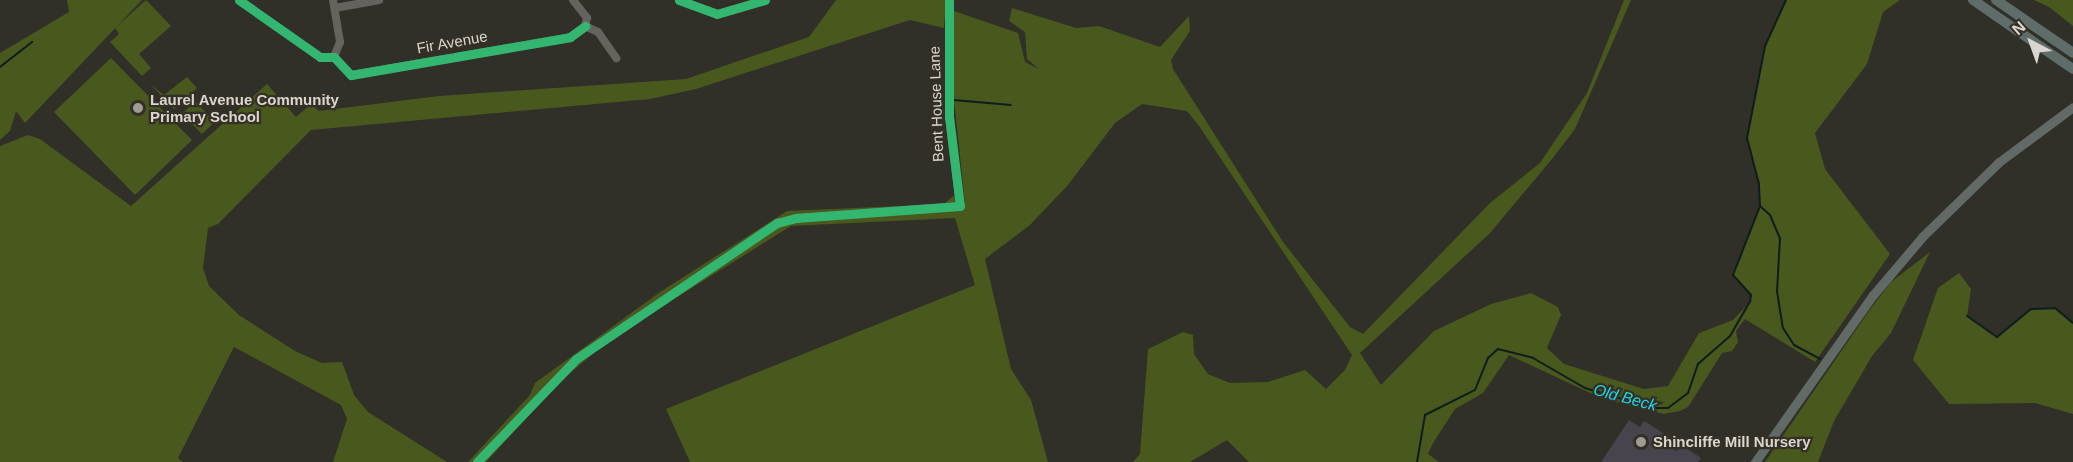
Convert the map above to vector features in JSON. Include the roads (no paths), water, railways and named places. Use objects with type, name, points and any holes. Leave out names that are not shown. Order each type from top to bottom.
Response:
[{"type":"highway","points":[[1973,0],[2073,69]]},
{"type":"highway","points":[[1996,0],[2073,53]]},
{"type":"main road","points":[[1755,462],[1866,304],[1923,236],[1999,162],[2073,107]]},
{"type":"street","points":[[239,0],[320,57],[332,58],[340,42],[334,4],[379,0]]},
{"type":"street","points":[[573,0],[587,18],[585,27],[598,32],[616,58]]},
{"type":"street","points":[[679,0],[717,14],[765,0]]},
{"type":"street","name":"Bent House Lane","points":[[477,462],[576,359],[777,223],[796,218],[960,206],[949,117],[949,0]]},
{"type":"street","name":"Fir Avenue","points":[[332,58],[351,75],[570,37],[585,27]]},
{"type":"waterway","name":"Old Beck","points":[[1417,462],[1425,415],[1475,390],[1488,358],[1498,349],[1533,358],[1585,388],[1652,408],[1668,408],[1688,393],[1698,364],[1730,336],[1750,302],[1751,295],[1733,275],[1760,206],[1759,184],[1747,138],[1765,46],[1786,0]]},
{"type":"waterway","points":[[0,67],[32,42]]},
{"type":"waterway","points":[[954,100],[1011,105]]},
{"type":"waterway","points":[[1760,206],[1770,215],[1780,238],[1777,291],[1783,328],[1794,345],[1820,359]]},
{"type":"waterway","points":[[1967,316],[1997,337],[2031,309],[2055,308],[2073,323]]},
{"type":"place","name":"Laurel Avenue Community Primary School","points":[[138,108]]},
{"type":"place","name":"Shincliffe Mill Nursery","points":[[1641,442]]}]
